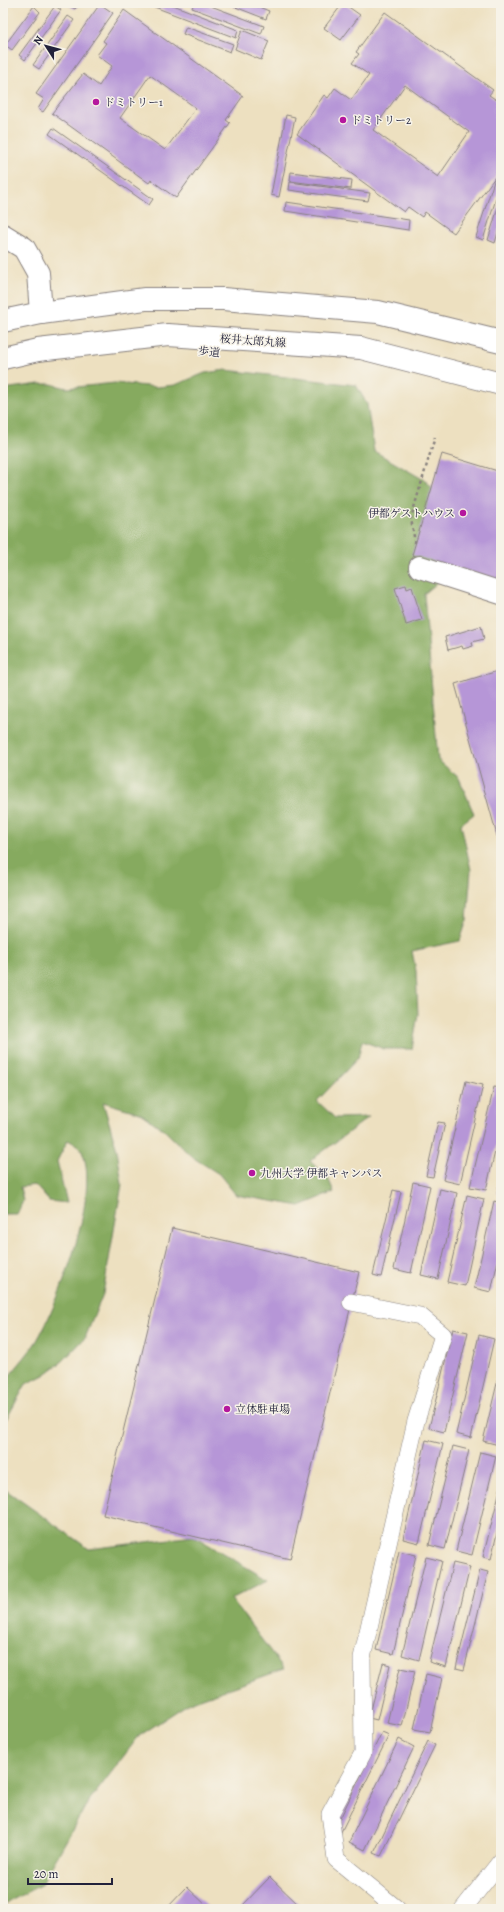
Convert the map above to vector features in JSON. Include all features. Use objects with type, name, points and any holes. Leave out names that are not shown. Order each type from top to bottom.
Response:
[{"type":"main road","points":[[3,235],[24,248],[38,273],[41,313]]},
{"type":"main road","points":[[3,321],[41,313],[145,299],[222,299],[378,312],[501,342]]},
{"type":"main road","name":"桜井太郎丸線","points":[[3,358],[38,350],[168,335],[361,348],[501,384]]},
{"type":"main road","points":[[420,567],[501,593]]},
{"type":"lane","points":[[351,1302],[420,1316],[443,1335],[416,1421],[362,1658],[363,1753],[330,1814],[336,1859],[397,1909]]},
{"type":"lane","points":[[464,1909],[501,1861]]},
{"type":"path","points":[[420,567],[411,518],[435,437]]},
{"type":"green space","points":[[226,370],[356,385],[367,404],[374,451],[426,481],[441,498],[449,573],[424,594],[438,760],[459,778],[474,814],[461,824],[471,870],[467,920],[460,941],[412,951],[416,971],[418,1014],[412,1049],[384,1049],[362,1041],[358,1058],[317,1101],[335,1118],[369,1117],[310,1161],[328,1178],[334,1192],[300,1206],[236,1195],[219,1174],[192,1157],[163,1129],[140,1113],[103,1102],[117,1150],[122,1184],[103,1294],[85,1338],[63,1361],[44,1375],[26,1384],[3,1425],[3,1373],[10,1375],[36,1342],[56,1302],[75,1246],[82,1217],[86,1189],[86,1166],[80,1148],[68,1140],[57,1161],[67,1203],[49,1201],[35,1185],[20,1187],[23,1201],[17,1214],[3,1214],[3,389],[39,384],[51,384],[67,388],[115,383],[157,387],[175,385],[205,373]]},
{"type":"green space","points":[[3,1488],[89,1549],[194,1536],[268,1580],[231,1599],[284,1669],[189,1703],[139,1736],[85,1807],[42,1884],[3,1905]]},
{"type":"building","points":[[65,3],[80,3],[75,9]]},
{"type":"building","points":[[144,3],[168,3],[238,30],[236,38]]},
{"type":"building","points":[[194,3],[203,3],[264,26],[261,34],[192,8]]},
{"type":"building","points":[[225,3],[249,3],[269,11],[266,19]]},
{"type":"building","points":[[343,3],[360,15],[341,40],[324,28]]},
{"type":"building","points":[[100,4],[113,13],[43,112],[38,109],[44,99],[36,94]]},
{"type":"building","points":[[34,6],[40,12],[12,50],[5,45]]},
{"type":"building","points":[[55,6],[61,10],[25,60],[19,55]]},
{"type":"building","name":"ドミトリー1","points":[[124,10],[243,96],[226,120],[230,123],[176,198],[151,180],[149,183],[52,113],[83,74],[99,86],[112,66],[97,55],[106,43],[103,41]],"holes":[[[150,75],[196,108],[165,150],[120,118]]]},
{"type":"building","name":"ドミトリー2","points":[[385,12],[493,90],[489,95],[501,103],[499,109],[501,110],[501,169],[454,233],[425,212],[422,217],[408,207],[404,212],[297,134],[324,95],[328,98],[335,88],[351,100],[369,75],[352,63],[359,54],[356,52]],"holes":[[[405,85],[469,132],[438,177],[373,130]]]},
{"type":"building","points":[[68,16],[74,20],[39,69],[33,65]]},
{"type":"building","points":[[186,27],[233,44],[230,52],[183,34]]},
{"type":"building","points":[[242,30],[269,41],[261,60],[235,49]]},
{"type":"building","points":[[286,115],[295,117],[279,197],[271,195]]},
{"type":"building","points":[[53,128],[153,199],[149,205],[49,134]]},
{"type":"building","points":[[291,172],[352,180],[351,189],[290,181]]},
{"type":"building","points":[[495,178],[501,180],[501,183],[483,240],[476,237]]},
{"type":"building","points":[[290,182],[370,193],[368,201],[289,190]]},
{"type":"building","points":[[501,198],[501,222],[495,243],[488,240]]},
{"type":"building","points":[[286,202],[409,220],[408,230],[285,211]]},
{"type":"building","name":"伊都ゲストハウス","points":[[442,454],[501,472],[501,582],[412,555]]},
{"type":"building","points":[[406,585],[407,589],[412,587],[422,620],[406,625],[395,588]]},
{"type":"building","points":[[481,626],[484,639],[472,642],[473,646],[463,649],[462,646],[448,650],[445,637]]},
{"type":"building","points":[[501,670],[501,850],[455,684]]},
{"type":"building","points":[[466,1081],[483,1085],[460,1184],[443,1180]]},
{"type":"building","points":[[494,1087],[501,1088],[501,1126],[486,1190],[470,1187]]},
{"type":"building","points":[[438,1122],[445,1123],[433,1177],[426,1176]]},
{"type":"building","points":[[501,1179],[501,1194],[497,1193]]},
{"type":"building","points":[[413,1182],[430,1186],[411,1273],[394,1269]]},
{"type":"building","points":[[440,1189],[457,1193],[438,1279],[421,1275]]},
{"type":"building","points":[[393,1190],[401,1192],[381,1277],[373,1275]]},
{"type":"building","points":[[467,1195],[484,1199],[465,1286],[447,1282]]},
{"type":"building","points":[[494,1201],[501,1203],[501,1247],[491,1292],[474,1288]]},
{"type":"building","name":"立体駐車場","points":[[172,1228],[359,1272],[290,1559],[103,1515]]},
{"type":"building","points":[[453,1329],[468,1332],[444,1432],[429,1428]]},
{"type":"building","points":[[479,1335],[494,1339],[471,1438],[456,1434]]},
{"type":"building","points":[[501,1367],[501,1436],[499,1445],[483,1441]]},
{"type":"building","points":[[426,1440],[443,1444],[419,1543],[403,1539]]},
{"type":"building","points":[[453,1446],[469,1450],[445,1549],[429,1545]]},
{"type":"building","points":[[480,1452],[496,1456],[472,1555],[456,1551]]},
{"type":"building","points":[[501,1486],[501,1516],[491,1559],[483,1557]]},
{"type":"building","points":[[399,1551],[416,1555],[393,1654],[376,1650]]},
{"type":"building","points":[[426,1557],[442,1561],[419,1660],[402,1655]]},
{"type":"building","points":[[453,1563],[470,1567],[446,1667],[429,1662]]},
{"type":"building","points":[[480,1570],[488,1572],[464,1670],[456,1668]]},
{"type":"building","points":[[383,1663],[390,1665],[377,1720],[369,1718]]},
{"type":"building","points":[[400,1668],[415,1671],[402,1726],[387,1723]]},
{"type":"building","points":[[426,1674],[442,1678],[430,1732],[414,1729]]},
{"type":"building","points":[[382,1732],[389,1735],[339,1836],[333,1833]]},
{"type":"building","points":[[399,1739],[414,1747],[365,1850],[349,1842]]},
{"type":"building","points":[[428,1741],[435,1745],[381,1856],[374,1853]]},
{"type":"building","points":[[270,1877],[303,1909],[244,1909],[241,1907]]},
{"type":"building","points":[[187,1887],[210,1909],[166,1909]]},
{"type":"place","name":"ドミトリー1","points":[[96,102]]},
{"type":"place","name":"ドミトリー2","points":[[343,120]]},
{"type":"place","name":"伊都ゲストハウス","points":[[463,513]]},
{"type":"place","name":"九州大学 伊都キャンパス","points":[[252,1173]]},
{"type":"place","name":"立体駐車場","points":[[227,1409]]}]
